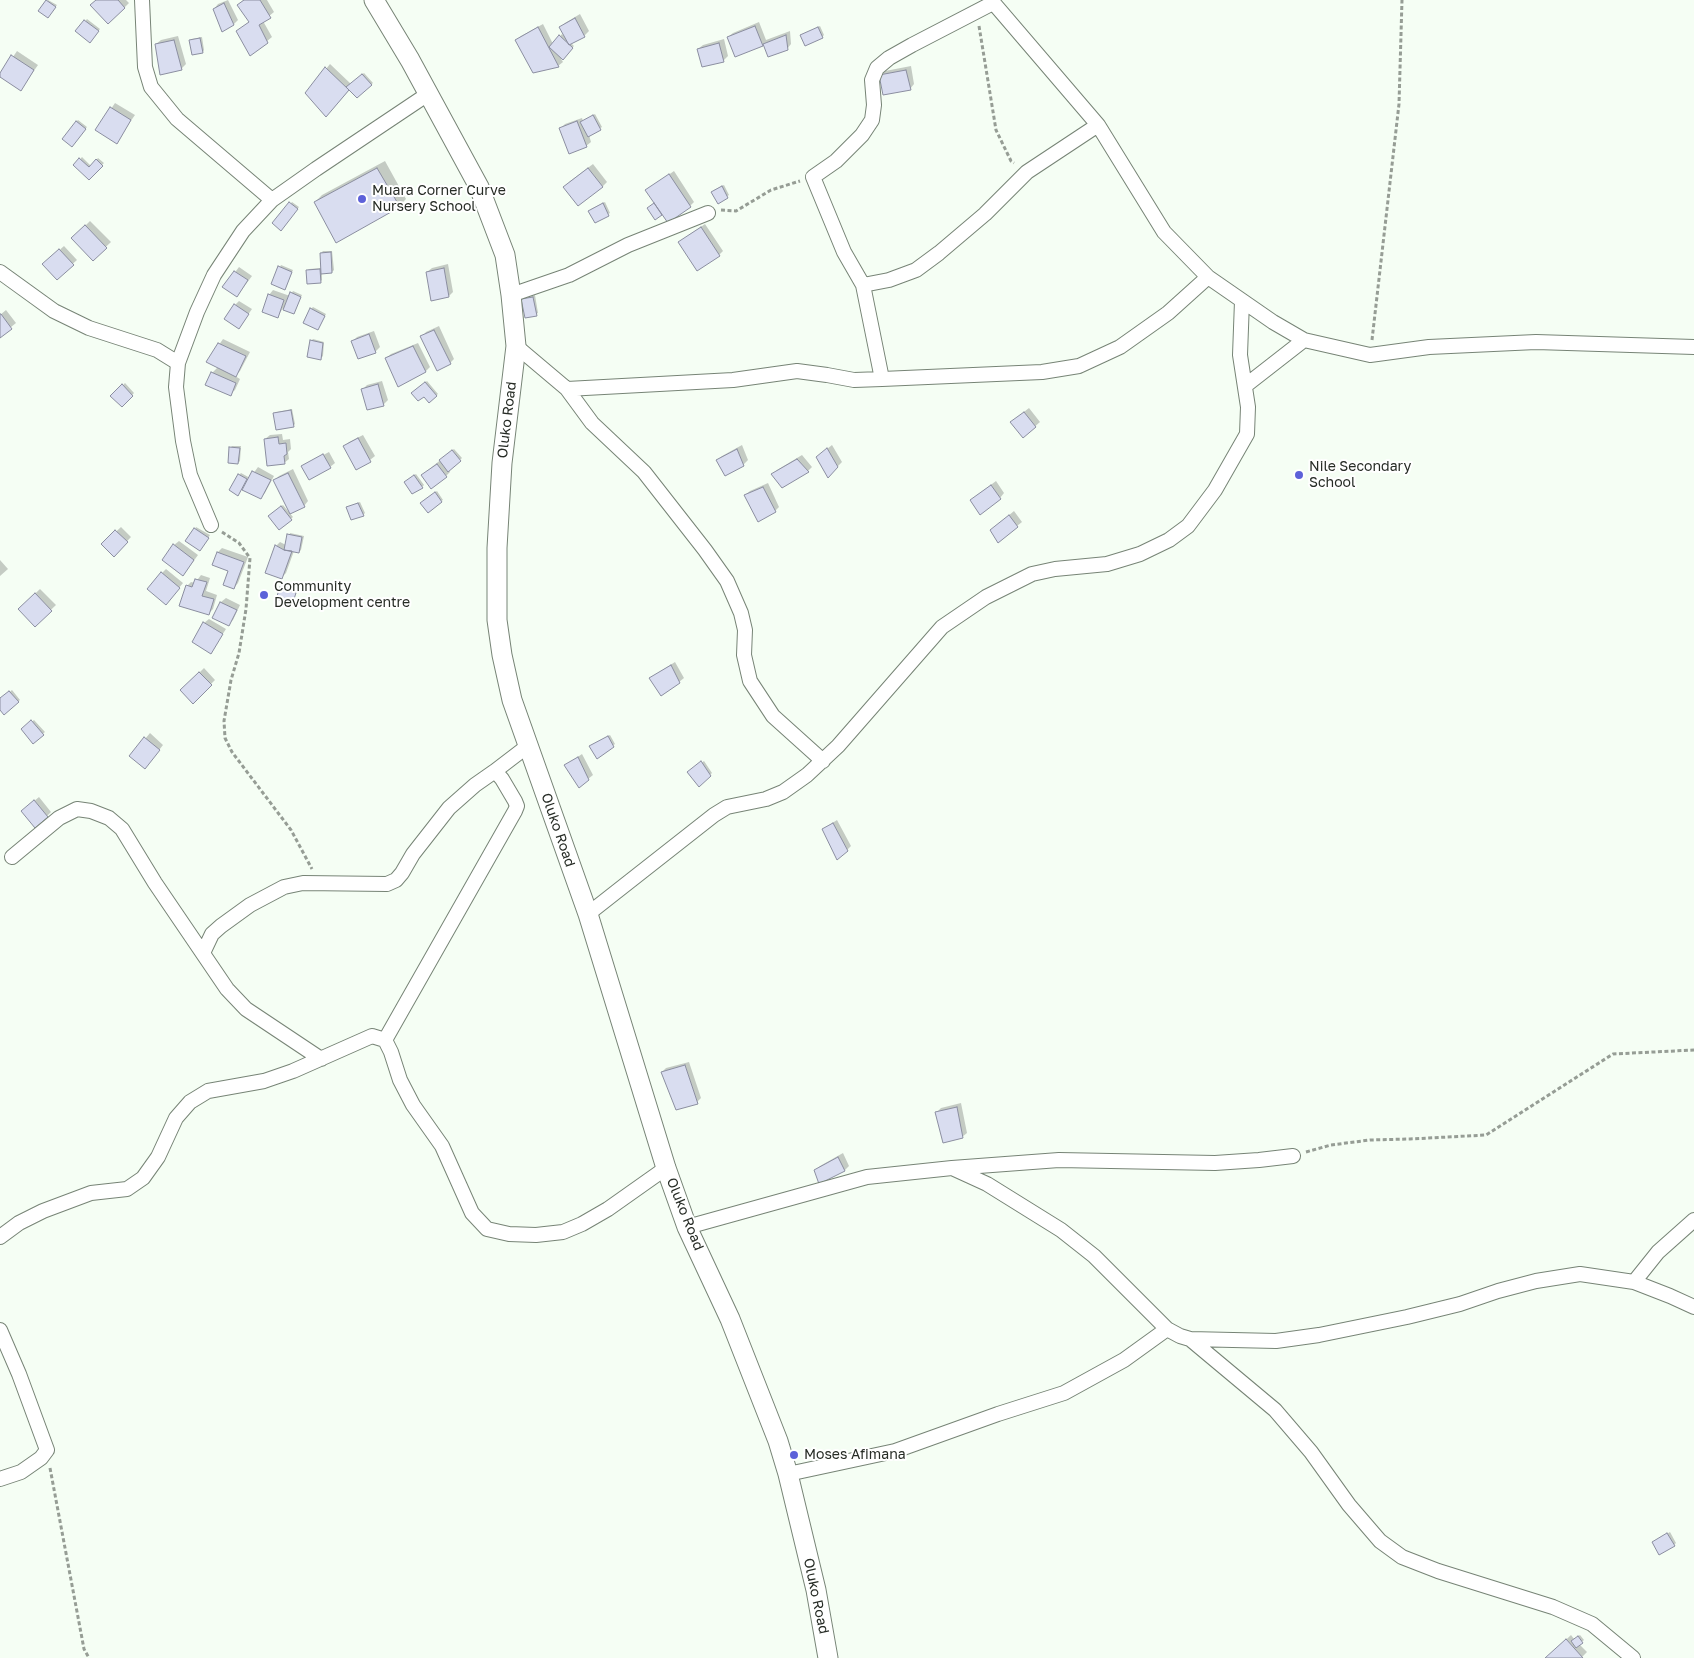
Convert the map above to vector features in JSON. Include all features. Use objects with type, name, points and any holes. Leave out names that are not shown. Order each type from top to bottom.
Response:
[{"type":"main road","name":"Oluko Road","points":[[374,0],[479,187],[505,255],[516,346],[502,463],[497,548],[497,620],[502,655],[512,700],[588,914],[666,1168],[688,1227],[730,1319],[778,1441],[788,1474],[816,1590],[828,1658]]},
{"type":"street","points":[[142,0],[146,68],[151,87],[177,119],[272,200]]},
{"type":"street","points":[[882,379],[863,285],[841,244],[813,177],[836,161],[862,135],[872,120],[874,105],[872,80],[877,68],[889,58],[977,12],[992,1],[1098,125],[1164,232],[1208,277],[1273,322],[1304,340],[1370,355],[1429,347],[1536,342],[1694,347]]},
{"type":"street","points":[[211,525],[190,475],[182,441],[176,387],[178,363],[214,275],[243,231],[272,200],[428,94]]},
{"type":"street","points":[[863,285],[889,280],[916,270],[985,214],[1027,172],[1098,125]]},
{"type":"street","points":[[511,295],[569,274],[636,242],[708,213]]},
{"type":"street","points":[[0,272],[54,311],[89,328],[157,350],[178,363]]},
{"type":"street","points":[[567,389],[733,380],[797,372],[854,380],[1042,372],[1079,366],[1120,347],[1168,313],[1208,277]]},
{"type":"street","points":[[588,914],[714,815],[727,807],[766,799],[784,792],[823,762],[942,626],[986,597],[1032,574],[1055,569],[1107,564],[1140,554],[1169,540],[1188,526],[1215,490],[1246,434],[1248,407],[1240,355],[1242,301]]},
{"type":"street","points":[[1245,386],[1304,340]]},
{"type":"street","points":[[516,346],[567,389],[592,423],[644,472],[705,550],[727,581],[741,613],[745,630],[744,655],[750,681],[773,716],[823,762]]},
{"type":"street","points":[[203,953],[212,934],[221,926],[267,894],[284,886],[303,883],[388,884],[396,880],[413,854],[449,808],[475,785],[528,745]]},
{"type":"street","points":[[385,1040],[515,811],[517,806],[515,800],[495,771]]},
{"type":"street","points":[[12,857],[59,818],[77,809],[91,811],[109,818],[122,829],[155,883],[227,989],[246,1009],[321,1059]]},
{"type":"street","points":[[0,1237],[19,1223],[43,1211],[91,1193],[127,1189],[143,1178],[158,1157],[176,1118],[190,1102],[208,1090],[264,1081],[321,1059],[372,1036],[385,1040],[400,1080],[413,1105],[442,1146],[472,1213],[487,1230],[510,1234],[536,1235],[563,1232],[582,1224],[608,1209],[666,1168]]},
{"type":"street","points":[[688,1227],[867,1177],[1059,1160],[1215,1163],[1293,1156]]},
{"type":"street","points":[[952,1168],[987,1184],[1061,1230],[1094,1256],[1167,1329],[1190,1339],[1276,1341],[1319,1336],[1460,1304],[1536,1281],[1580,1274],[1634,1282],[1694,1307]]},
{"type":"street","points":[[1634,1282],[1658,1252],[1694,1220]]},
{"type":"street","points":[[788,1474],[895,1451],[998,1414],[1064,1393],[1124,1360],[1167,1329]]},
{"type":"street","points":[[0,1330],[19,1374],[47,1450],[41,1458],[21,1472],[0,1479]]},
{"type":"street","points":[[1190,1339],[1275,1410],[1310,1452],[1349,1505],[1380,1541],[1402,1557],[1438,1571],[1553,1607],[1592,1624],[1632,1658]]},
{"type":"path","points":[[1370,355],[1399,104],[1402,0]]},
{"type":"path","points":[[977,12],[996,130],[1011,161],[1027,172]]},
{"type":"path","points":[[708,213],[724,209],[736,211],[771,190],[813,177]]},
{"type":"path","points":[[211,525],[239,543],[250,558],[246,609],[239,653],[231,680],[224,721],[225,738],[232,752],[291,830],[320,884]]},
{"type":"path","points":[[1293,1156],[1331,1145],[1370,1140],[1486,1135],[1612,1054],[1694,1050]]},
{"type":"path","points":[[47,1450],[84,1649],[89,1658]]},
{"type":"building","points":[[46,0],[56,7],[48,18],[38,11]]},
{"type":"building","points":[[96,0],[118,0],[125,8],[108,24],[90,5]]},
{"type":"building","points":[[244,0],[260,0],[271,18],[259,25],[268,43],[250,56],[236,31],[249,22],[237,5]]},
{"type":"building","points":[[224,3],[234,25],[222,32],[213,9]]},
{"type":"building","points":[[575,18],[585,37],[569,45],[559,27]]},
{"type":"building","points":[[84,20],[99,31],[90,43],[75,31]]},
{"type":"building","points":[[755,26],[763,46],[735,57],[727,37]]},
{"type":"building","points":[[538,27],[559,67],[533,73],[515,40]]},
{"type":"building","points":[[818,27],[823,38],[805,46],[800,35]]},
{"type":"building","points":[[559,35],[573,48],[563,60],[549,47]]},
{"type":"building","points":[[786,35],[788,50],[768,57],[763,44]]},
{"type":"building","points":[[200,38],[203,53],[192,55],[189,40]]},
{"type":"building","points":[[174,40],[182,70],[160,75],[155,44]]},
{"type":"building","points":[[719,43],[724,62],[702,67],[697,49]]},
{"type":"building","points":[[11,55],[34,70],[21,91],[0,77],[0,73]]},
{"type":"building","points":[[325,67],[349,90],[326,117],[305,93]]},
{"type":"building","points":[[906,70],[911,90],[883,95],[879,75]]},
{"type":"building","points":[[362,74],[372,85],[357,98],[346,87]]},
{"type":"building","points":[[110,107],[131,120],[117,144],[95,130]]},
{"type":"building","points":[[593,115],[601,130],[588,137],[580,122]]},
{"type":"building","points":[[76,121],[86,129],[72,147],[62,139]]},
{"type":"building","points":[[577,121],[587,147],[569,154],[559,128]]},
{"type":"building","points":[[79,158],[89,167],[96,159],[103,166],[89,180],[73,165]]},
{"type":"building","points":[[377,168],[400,207],[336,243],[314,202]]},
{"type":"building","points":[[588,168],[603,187],[578,206],[563,187]]},
{"type":"building","points":[[669,174],[691,207],[668,223],[645,190]]},
{"type":"building","points":[[722,186],[728,198],[718,204],[711,192]]},
{"type":"building","points":[[289,202],[298,209],[281,231],[272,223]]},
{"type":"building","points":[[603,203],[609,216],[595,223],[588,211]]},
{"type":"building","points":[[654,203],[662,215],[655,220],[647,208]]},
{"type":"building","points":[[85,225],[107,248],[93,261],[71,238]]},
{"type":"building","points":[[701,227],[720,256],[697,271],[678,242]]},
{"type":"building","points":[[59,249],[74,265],[57,280],[42,264]]},
{"type":"building","points":[[331,252],[332,273],[321,274],[320,253]]},
{"type":"building","points":[[278,266],[292,272],[285,290],[271,284]]},
{"type":"building","points":[[444,268],[449,297],[431,301],[426,272]]},
{"type":"building","points":[[320,269],[321,283],[307,284],[306,270]]},
{"type":"building","points":[[234,271],[248,280],[237,297],[222,287]]},
{"type":"building","points":[[290,292],[301,297],[294,314],[283,310]]},
{"type":"building","points":[[268,294],[284,300],[278,318],[262,312]]},
{"type":"building","points":[[533,297],[537,316],[525,318],[521,299]]},
{"type":"building","points":[[234,304],[249,314],[239,329],[224,319]]},
{"type":"building","points":[[310,308],[325,316],[318,330],[303,323]]},
{"type":"building","points":[[0,314],[12,329],[0,338]]},
{"type":"building","points":[[434,330],[451,364],[437,371],[420,336]]},
{"type":"building","points":[[369,334],[376,353],[358,359],[351,341]]},
{"type":"building","points":[[310,340],[323,343],[321,360],[307,357]]},
{"type":"building","points":[[218,343],[246,356],[236,377],[206,362]]},
{"type":"building","points":[[413,346],[426,372],[398,387],[385,358]]},
{"type":"building","points":[[211,372],[236,383],[231,396],[205,385]]},
{"type":"building","points":[[425,382],[437,396],[429,403],[424,397],[418,401],[411,393]]},
{"type":"building","points":[[122,384],[133,396],[122,407],[110,396]]},
{"type":"building","points":[[378,384],[384,406],[367,410],[361,389]]},
{"type":"building","points":[[291,410],[294,427],[276,430],[273,413]]},
{"type":"building","points":[[1024,412],[1036,427],[1023,438],[1010,422]]},
{"type":"building","points":[[278,437],[279,444],[286,443],[287,454],[284,456],[285,464],[267,466],[264,439]]},
{"type":"building","points":[[358,438],[371,462],[356,470],[343,446]]},
{"type":"building","points":[[229,447],[240,448],[238,464],[228,463]]},
{"type":"building","points":[[827,448],[838,467],[828,478],[816,457]]},
{"type":"building","points":[[737,449],[744,466],[725,476],[716,460]]},
{"type":"building","points":[[452,450],[461,461],[448,472],[439,460]]},
{"type":"building","points":[[323,454],[331,468],[309,480],[301,466]]},
{"type":"building","points":[[797,459],[809,472],[782,488],[771,474]]},
{"type":"building","points":[[437,464],[447,477],[431,489],[421,475]]},
{"type":"building","points":[[252,471],[271,480],[261,499],[242,490]]},
{"type":"building","points":[[288,473],[305,507],[290,514],[273,480]]},
{"type":"building","points":[[238,474],[247,479],[238,496],[229,490]]},
{"type":"building","points":[[414,475],[423,488],[412,494],[404,482]]},
{"type":"building","points":[[991,485],[1001,499],[980,515],[970,500]]},
{"type":"building","points":[[763,487],[776,512],[758,522],[744,495]]},
{"type":"building","points":[[435,492],[442,502],[428,513],[420,503]]},
{"type":"building","points":[[358,503],[364,516],[351,520],[346,507]]},
{"type":"building","points":[[281,506],[292,520],[279,530],[268,516]]},
{"type":"building","points":[[1009,515],[1018,527],[998,543],[990,530]]},
{"type":"building","points":[[194,528],[209,538],[200,551],[185,541]]},
{"type":"building","points":[[115,530],[128,542],[114,557],[101,544]]},
{"type":"building","points":[[287,534],[302,537],[299,553],[284,550]]},
{"type":"building","points":[[173,544],[194,560],[183,576],[162,560]]},
{"type":"building","points":[[275,545],[284,550],[292,551],[282,579],[265,573]]},
{"type":"building","points":[[217,552],[244,562],[234,589],[223,585],[228,571],[212,565]]},
{"type":"building","points":[[161,572],[180,588],[166,605],[147,589]]},
{"type":"building","points":[[195,579],[207,582],[202,596],[214,599],[209,615],[179,606],[186,585],[192,587]]},
{"type":"building","points":[[280,587],[296,593],[292,605],[276,599]]},
{"type":"building","points":[[35,593],[52,611],[35,627],[18,609]]},
{"type":"building","points":[[220,602],[237,610],[229,626],[212,618]]},
{"type":"building","points":[[203,622],[223,634],[211,654],[192,642]]},
{"type":"building","points":[[671,665],[680,683],[661,696],[649,678]]},
{"type":"building","points":[[199,672],[212,685],[193,704],[180,690]]},
{"type":"building","points":[[9,691],[19,702],[4,715],[0,710],[0,698]]},
{"type":"building","points":[[31,720],[44,735],[33,744],[21,729]]},
{"type":"building","points":[[608,736],[614,747],[597,759],[589,746]]},
{"type":"building","points":[[144,737],[160,750],[145,769],[129,756]]},
{"type":"building","points":[[578,757],[589,780],[579,788],[564,765]]},
{"type":"building","points":[[701,761],[711,776],[699,787],[687,772]]},
{"type":"building","points":[[34,800],[48,817],[35,828],[21,811]]},
{"type":"building","points":[[833,823],[848,851],[837,860],[822,829]]},
{"type":"building","points":[[685,1065],[698,1104],[676,1110],[661,1072]]},
{"type":"building","points":[[957,1107],[963,1138],[943,1143],[935,1112]]},
{"type":"building","points":[[838,1157],[845,1171],[819,1184],[814,1170]]},
{"type":"building","points":[[1667,1533],[1675,1546],[1659,1555],[1652,1542]]},
{"type":"building","points":[[1578,1636],[1583,1643],[1576,1648],[1571,1641]]},
{"type":"building","points":[[1566,1639],[1583,1658],[1545,1658]]},
{"type":"place","name":"Muara Corner Curve Nursery School","points":[[362,199]]},
{"type":"place","name":"Nile Secondary School","points":[[1299,475]]},
{"type":"place","name":"Community Development centre","points":[[264,595]]},
{"type":"place","name":"Moses Afimana","points":[[794,1455]]}]
